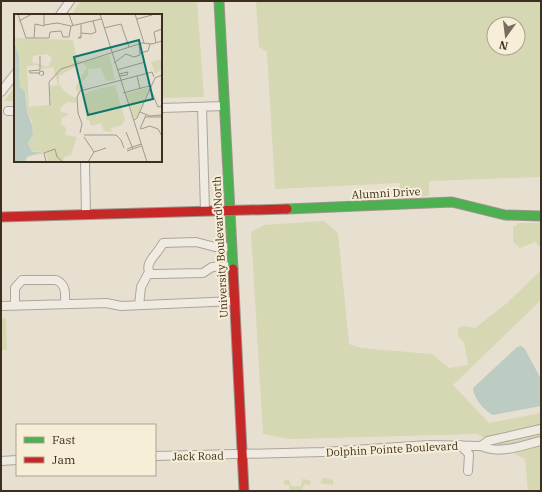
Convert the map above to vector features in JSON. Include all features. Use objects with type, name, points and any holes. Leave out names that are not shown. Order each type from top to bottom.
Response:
[{"type":"street","points":[[61,14],[70,1]]},
{"type":"street","name":"University Boulevard North","points":[[219,1],[244,491]]},
{"type":"street","points":[[1,92],[14,75]]},
{"type":"street","points":[[162,108],[225,106]]},
{"type":"street","points":[[202,107],[205,211]]},
{"type":"street","points":[[85,162],[86,215]]},
{"type":"street","name":"Alumni Drive","points":[[1,217],[205,211],[230,212],[452,202],[505,215],[541,216]]},
{"type":"street","points":[[138,305],[141,287],[146,281],[149,272],[147,265],[163,243],[196,242],[215,247],[232,247]]},
{"type":"street","points":[[149,272],[157,274],[203,273],[212,267],[233,266]]},
{"type":"street","points":[[15,306],[15,288],[22,280],[56,280],[61,282],[65,288],[65,304]]},
{"type":"street","points":[[1,306],[106,303],[121,306],[234,301]]},
{"type":"street","name":"Dolphin Pointe Boulevard","points":[[241,455],[330,452],[429,445],[481,446],[488,441],[501,437],[541,429]]},
{"type":"street","points":[[481,446],[503,450],[541,441]]},
{"type":"street","points":[[460,445],[469,454],[468,471]]},
{"type":"street","name":"Jack Road","points":[[156,456],[241,455]]},
{"type":"street","points":[[1,461],[16,460]]},
{"type":"green space","points":[[81,1],[197,1],[204,97],[162,98],[162,14],[72,14]]},
{"type":"green space","points":[[256,1],[541,1],[541,177],[429,181],[429,196],[400,197],[400,183],[275,189],[267,52],[259,47]]},
{"type":"green space","points":[[14,88],[14,101],[4,101]]},
{"type":"green space","points":[[324,221],[338,233],[349,344],[361,348],[432,354],[449,368],[468,365],[464,342],[458,336],[458,328],[463,326],[475,328],[506,304],[541,270],[541,300],[453,385],[489,423],[541,413],[541,491],[528,491],[525,459],[477,434],[290,439],[263,434],[251,232],[264,225]]},
{"type":"green space","points":[[519,223],[541,223],[541,248],[535,242],[520,248],[513,242],[513,227]]},
{"type":"green space","points":[[1,318],[6,318],[7,350],[1,350]]},
{"type":"green space","points":[[323,478],[333,480],[333,485],[320,483]]},
{"type":"green space","points":[[302,479],[309,480],[311,483],[309,485],[304,484],[302,491],[289,491],[289,485],[283,484],[285,480],[289,480],[291,486],[301,486]]},
{"type":"shaded area","points":[[521,346],[525,349],[541,379],[541,406],[493,415],[480,403],[473,392],[473,388],[517,347]]},
{"type":"traffic: fast","points":[[219,1],[233,269]]},
{"type":"traffic: fast","points":[[287,209],[452,202],[505,215],[541,216]]},
{"type":"traffic: jam","points":[[1,217],[287,209]]},
{"type":"traffic: jam","points":[[233,269],[244,491]]}]
